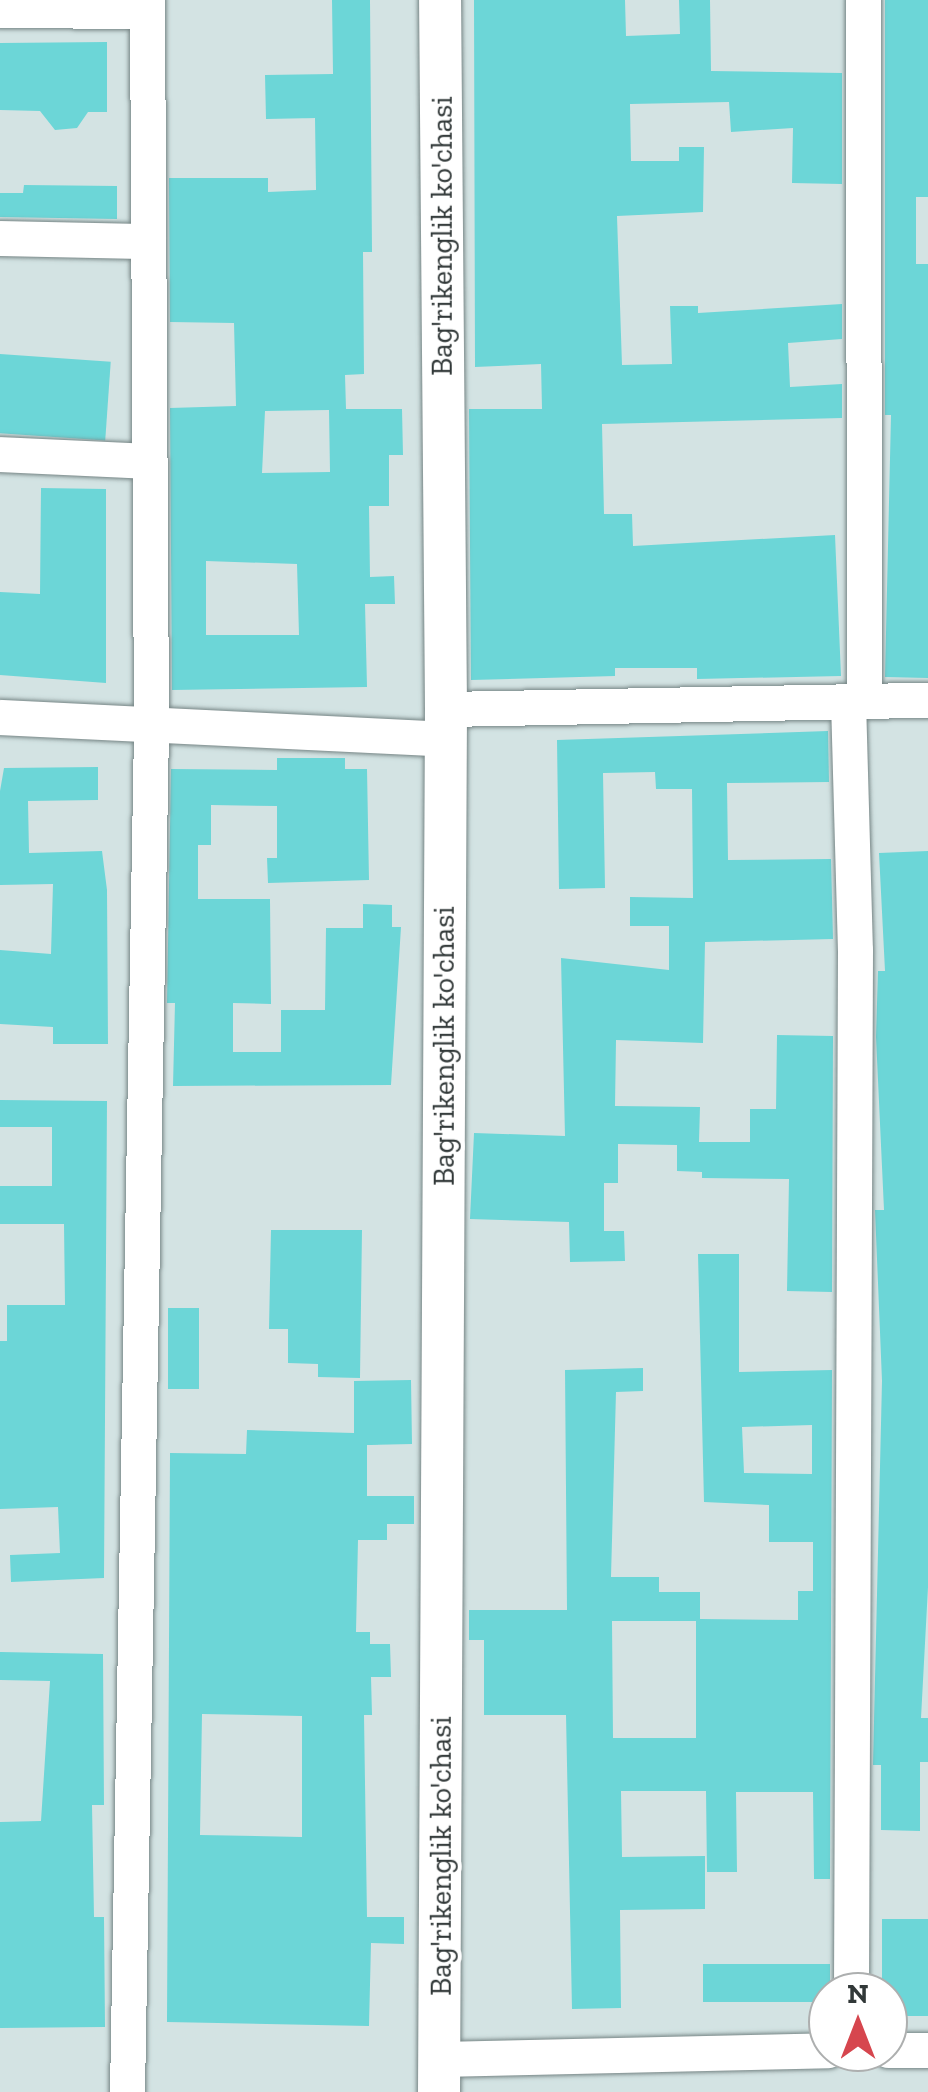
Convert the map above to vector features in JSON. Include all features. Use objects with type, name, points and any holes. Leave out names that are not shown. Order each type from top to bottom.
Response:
[{"type":"main road","name":"Bag'rikenglik ko'chasi","points":[[440,0],[445,724],[440,2076]]},
{"type":"street","points":[[851,1972],[863,0]]},
{"type":"street","points":[[0,10],[147,5],[150,724],[127,2092]]},
{"type":"street","points":[[0,238],[148,241]]},
{"type":"street","points":[[0,454],[150,461]]},
{"type":"street","points":[[0,717],[150,724],[445,724],[928,700]]},
{"type":"street","points":[[440,2076],[808,2051]]},
{"type":"building","points":[[332,0],[370,0],[372,252],[363,252],[364,374],[345,375],[346,409],[402,409],[403,455],[389,455],[389,506],[369,506],[370,577],[394,576],[395,604],[365,604],[367,687],[172,690],[170,408],[236,406],[234,323],[170,322],[169,178],[268,178],[268,192],[316,190],[315,118],[266,119],[265,75],[333,74]],"holes":[[[329,410],[330,472],[262,473],[265,411]],[[206,561],[297,564],[299,635],[206,635]]]},
{"type":"building","points":[[474,0],[625,0],[626,36],[680,34],[679,0],[710,0],[711,71],[842,73],[842,184],[792,183],[793,128],[731,132],[729,102],[630,104],[631,161],[679,161],[679,147],[704,147],[703,212],[617,216],[622,365],[672,364],[670,306],[698,306],[698,313],[842,304],[842,339],[788,343],[790,387],[842,384],[842,418],[602,424],[604,514],[632,514],[633,546],[835,535],[841,676],[697,679],[697,668],[615,668],[615,676],[471,680],[469,409],[542,409],[541,364],[475,367]]},
{"type":"building","points":[[885,0],[928,0],[928,197],[916,197],[916,264],[928,264],[928,678],[885,677],[891,415],[885,415]]},
{"type":"building","points":[[107,42],[107,112],[88,112],[77,128],[55,130],[40,111],[0,110],[0,43]]},
{"type":"building","points":[[24,185],[117,186],[117,219],[0,217],[0,193],[23,193]]},
{"type":"building","points":[[0,354],[111,362],[105,441],[0,433]]},
{"type":"building","points":[[41,488],[106,489],[106,683],[0,675],[0,592],[40,594]]},
{"type":"building","points":[[828,731],[829,782],[727,783],[728,860],[831,859],[833,939],[705,942],[703,1043],[616,1040],[615,1106],[700,1107],[699,1142],[750,1142],[750,1109],[776,1109],[777,1035],[833,1036],[832,1292],[787,1291],[789,1179],[702,1178],[702,1172],[677,1171],[677,1145],[618,1144],[618,1183],[604,1183],[604,1231],[624,1231],[625,1261],[570,1262],[569,1222],[470,1219],[474,1133],[565,1136],[561,958],[669,970],[669,926],[630,926],[630,897],[693,898],[692,789],[656,789],[655,772],[603,773],[605,888],[559,889],[557,740]]},
{"type":"building","points":[[277,758],[345,758],[345,769],[367,769],[369,880],[268,883],[267,858],[277,858],[277,806],[211,805],[211,845],[198,845],[198,899],[270,899],[271,1004],[233,1003],[233,1052],[281,1052],[281,1010],[325,1010],[326,928],[363,928],[363,904],[392,905],[392,927],[401,927],[391,1085],[173,1086],[175,1003],[167,1003],[171,769],[277,770]]},
{"type":"building","points":[[98,767],[98,800],[28,801],[29,853],[102,851],[107,890],[108,1044],[53,1044],[53,1027],[0,1024],[0,950],[51,954],[53,884],[0,885],[0,791],[4,768]]},
{"type":"building","points":[[928,851],[928,1587],[921,1718],[928,1718],[928,1762],[920,1762],[920,1831],[881,1830],[881,1765],[873,1765],[882,1381],[875,1210],[884,1210],[876,1037],[878,971],[885,971],[879,853]]},
{"type":"building","points":[[0,1100],[107,1101],[104,1578],[11,1582],[10,1555],[60,1553],[58,1507],[0,1509],[0,1341],[7,1341],[7,1305],[65,1305],[64,1224],[0,1224],[0,1186],[52,1186],[52,1127],[0,1127]]},
{"type":"building","points":[[271,1230],[362,1230],[360,1378],[318,1377],[318,1364],[288,1363],[288,1329],[269,1329]]},
{"type":"building","points":[[698,1254],[739,1254],[739,1372],[832,1370],[830,1879],[814,1879],[813,1792],[736,1792],[737,1872],[707,1872],[706,1791],[621,1791],[622,1857],[705,1856],[705,1909],[620,1910],[621,2008],[572,2009],[566,1715],[484,1715],[484,1640],[469,1640],[469,1610],[567,1610],[565,1370],[643,1368],[643,1391],[616,1392],[611,1577],[659,1577],[659,1592],[700,1592],[700,1619],[798,1620],[798,1591],[813,1591],[813,1542],[769,1542],[769,1505],[704,1502]],"holes":[[[812,1425],[812,1474],[744,1473],[742,1427]],[[612,1621],[696,1621],[696,1738],[613,1738]]]},
{"type":"building","points":[[168,1308],[199,1308],[199,1389],[168,1389]]},
{"type":"building","points":[[411,1380],[412,1444],[367,1445],[367,1496],[414,1496],[414,1524],[387,1524],[387,1540],[358,1540],[356,1632],[370,1632],[370,1644],[390,1644],[391,1677],[371,1677],[372,1715],[364,1715],[367,1917],[404,1917],[404,1944],[371,1943],[369,2026],[167,2022],[170,1453],[246,1454],[247,1430],[354,1433],[354,1381]],"holes":[[[202,1714],[302,1716],[302,1837],[200,1835]]]},
{"type":"building","points":[[0,1652],[103,1654],[104,1805],[92,1805],[94,1917],[104,1917],[105,2027],[0,2028],[0,1822],[41,1821],[50,1681],[0,1680]]},
{"type":"building","points":[[882,1919],[928,1919],[928,2016],[908,2016],[908,1972],[882,1972]]},
{"type":"building","points":[[703,1964],[830,1964],[830,1972],[808,1972],[808,2002],[703,2002]]}]
